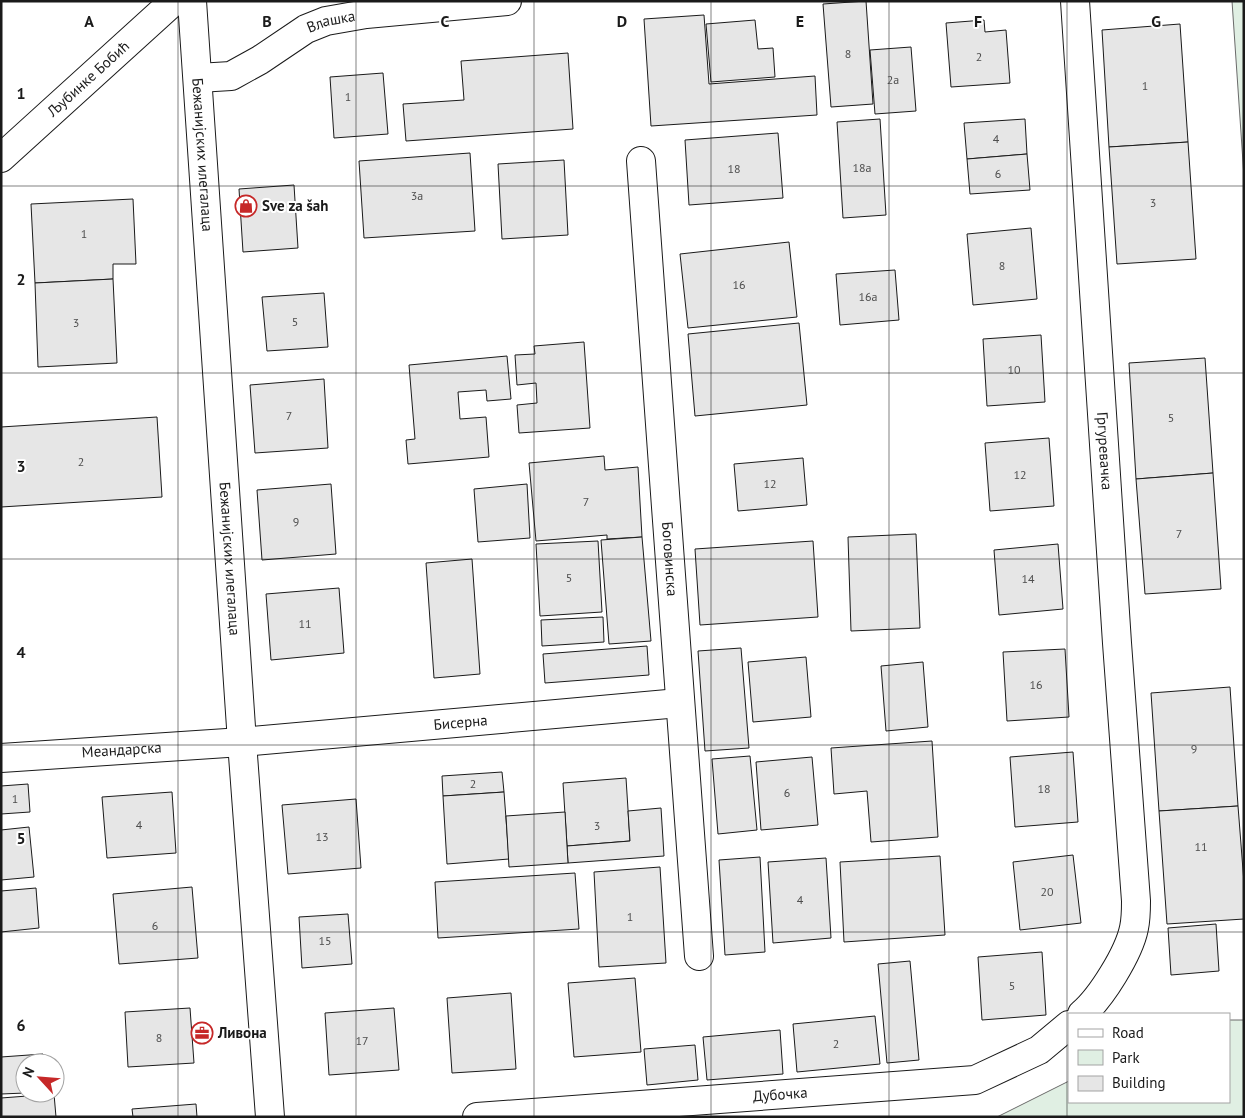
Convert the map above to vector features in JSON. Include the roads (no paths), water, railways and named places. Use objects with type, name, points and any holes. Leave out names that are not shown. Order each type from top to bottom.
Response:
[{"type":"street","name":"Љубинке Бобић","points":[[1,158],[174,1]]},
{"type":"street","name":"Бежанијских илегалаца","points":[[192,1],[242,742],[270,1117]]},
{"type":"street","name":"Влашка","points":[[198,78],[231,76],[260,60],[306,29],[334,19],[394,11],[507,1]]},
{"type":"street","name":"Гргуревачка","points":[[1075,1],[1116,643],[1136,901],[1134,929],[1124,957],[1093,1005],[1083,1013]]},
{"type":"street","name":"Боговинска","points":[[641,161],[664,457],[679,703],[699,956]]},
{"type":"street","name":"Бисерна","points":[[242,742],[679,703]]},
{"type":"street","name":"Меандарска","points":[[1,758],[242,742]]},
{"type":"street","name":"Дубочка","points":[[477,1117],[975,1080],[1039,1050],[1068,1027]]},
{"type":"place","name":"Sve za šah","points":[[246,206]]},
{"type":"place","name":"Ливона","points":[[202,1033]]}]
